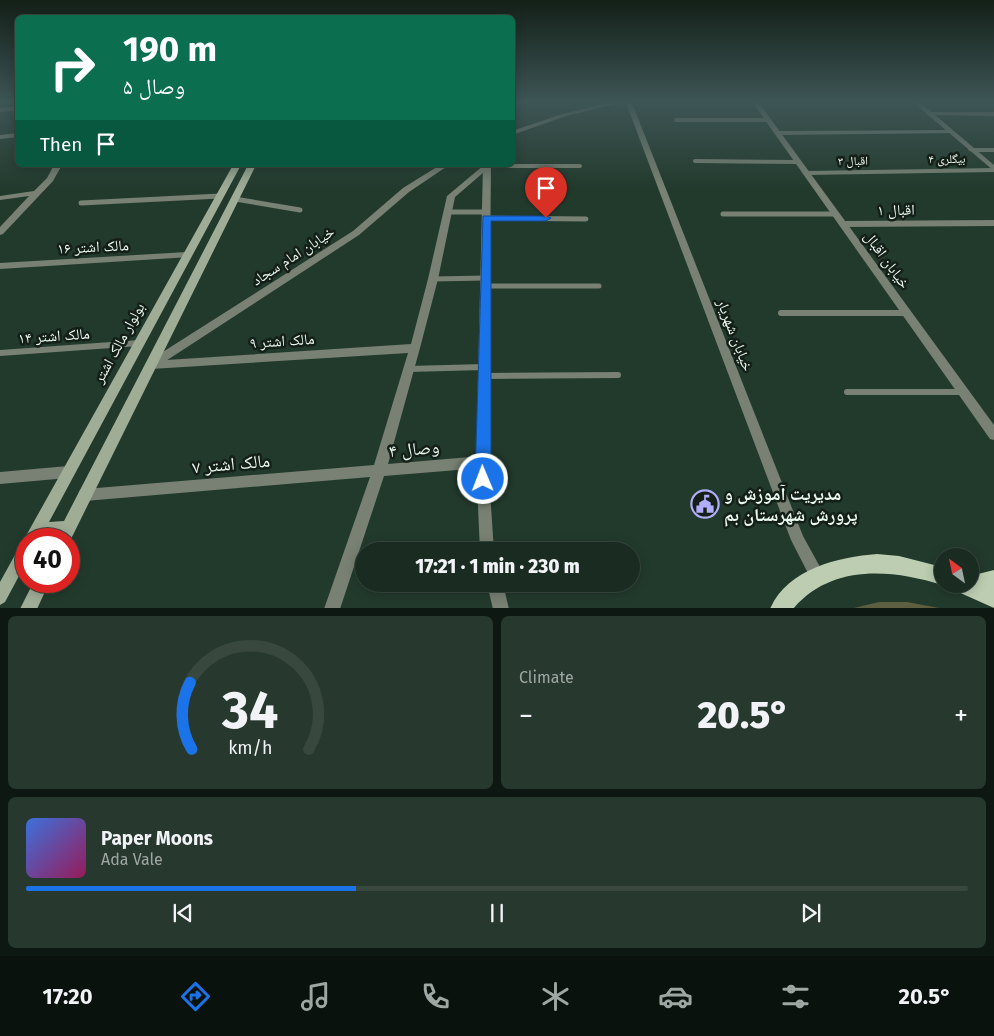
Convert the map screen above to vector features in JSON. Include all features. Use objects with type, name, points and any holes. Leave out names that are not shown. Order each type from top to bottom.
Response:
[{"type":"main road","name":"بولوار مالک اشتر","points":[[38,528],[235,167]]},
{"type":"main road","points":[[69,528],[251,167]]},
{"type":"main road","points":[[161,302],[183,302]]},
{"type":"main road","points":[[780,608],[794,592],[817,576],[840,568],[879,564],[907,567],[934,574]]},
{"type":"main road","points":[[0,598],[15,570]]},
{"type":"main road","points":[[979,583],[994,580]]},
{"type":"main road","points":[[979,591],[994,598]]},
{"type":"main road","points":[[28,608],[36,593]]},
{"type":"street","name":"خیابان شهریار","points":[[640,131],[798,540],[817,576]]},
{"type":"street","points":[[777,133],[951,132],[994,169]]},
{"type":"street","name":"خیابان اقبال","points":[[777,133],[994,434]]},
{"type":"street","points":[[0,137],[15,135]]},
{"type":"street","points":[[972,150],[994,150]]},
{"type":"street","points":[[0,232],[50,179],[57,167]]},
{"type":"street","name":"خیابان امام سجاد","points":[[151,365],[356,233],[406,190],[442,167]]},
{"type":"street","points":[[332,608],[379,471],[415,348],[433,279],[450,196],[486,167]]},
{"type":"street","points":[[486,542],[482,462],[487,167]]},
{"type":"street","name":"بیگلری ۴","points":[[901,171],[994,169]]},
{"type":"street","name":"اقبال ۳","points":[[806,173],[901,171]]},
{"type":"street","points":[[0,198],[37,193]]},
{"type":"street","name":"اقبال ۱","points":[[843,224],[994,223]]},
{"type":"street","name":"مالک اشتر ۱۶","points":[[0,266],[187,255]]},
{"type":"street","name":"مالک اشتر ۹","points":[[151,365],[415,348]]},
{"type":"street","name":"وصال ۴","points":[[379,471],[482,462]]},
{"type":"street","name":"مالک اشتر ۷","points":[[85,495],[379,471]]},
{"type":"street","points":[[0,478],[68,472]]},
{"type":"street","points":[[497,592],[501,608]]},
{"type":"lane","points":[[695,161],[798,162]]},
{"type":"lane","points":[[515,166],[580,166]]},
{"type":"lane","points":[[81,203],[220,196]]},
{"type":"lane","points":[[235,198],[300,210]]},
{"type":"lane","points":[[448,212],[586,219]]},
{"type":"lane","points":[[723,214],[835,214]]},
{"type":"lane","points":[[433,279],[599,286]]},
{"type":"lane","points":[[781,313],[907,313]]},
{"type":"lane","name":"مالک اشتر ۱۴","points":[[0,353],[139,343]]},
{"type":"lane","points":[[408,369],[618,375]]},
{"type":"lane","points":[[847,392],[963,392]]},
{"type":"green space","points":[[879,602],[907,602],[939,608],[854,608]]},
{"type":"place","name":"مدیریت آموزش و پرورش شهرستان بم","points":[[705,504]]},
{"type":"route","points":[[483,479],[486,218],[546,218]]}]
